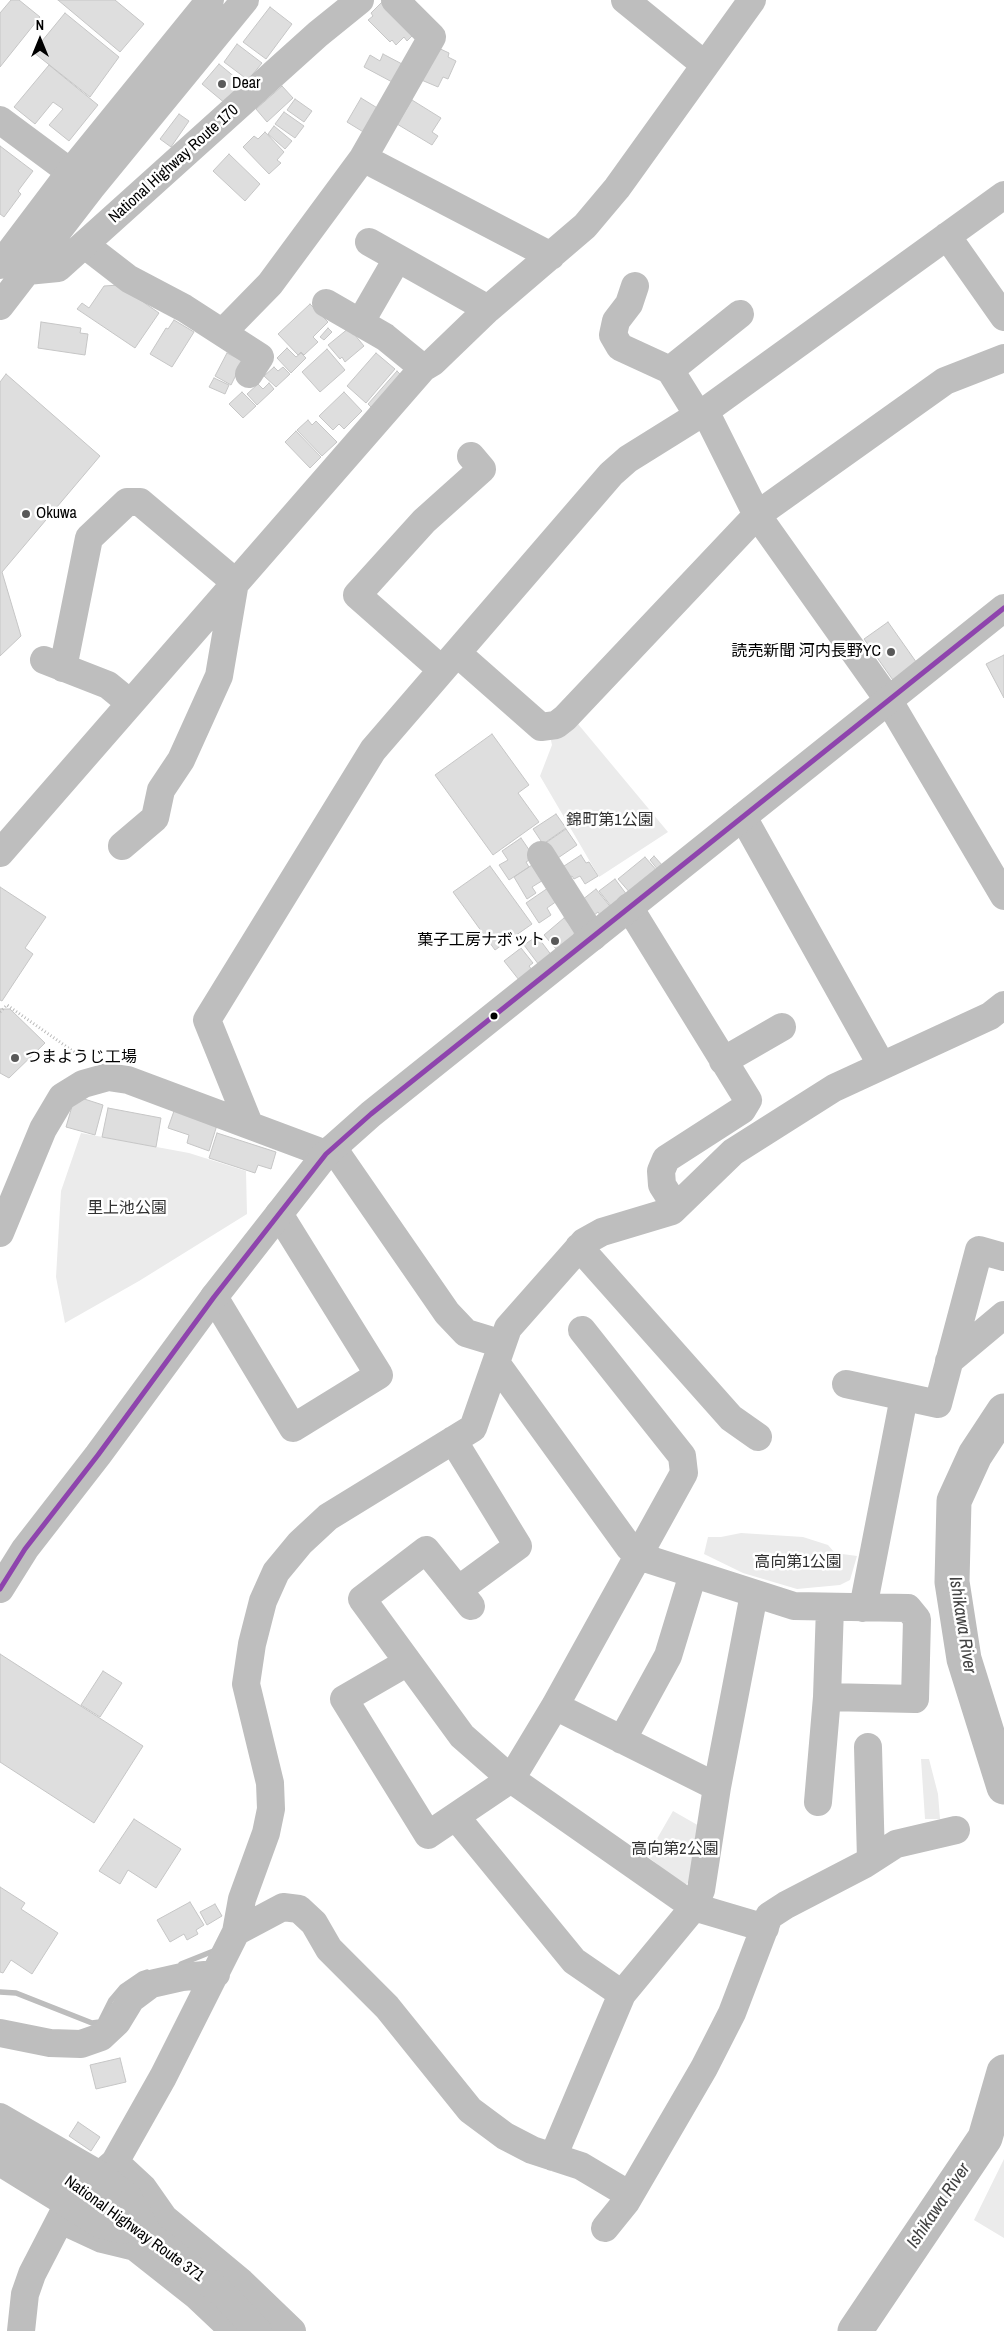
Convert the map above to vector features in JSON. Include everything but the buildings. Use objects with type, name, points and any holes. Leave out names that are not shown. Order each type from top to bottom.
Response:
[{"type":"main road","points":[[0,306],[27,271],[81,180],[210,0]]},
{"type":"main road","points":[[0,265],[81,180],[245,0]]},
{"type":"main road","points":[[223,332],[270,284],[363,158],[432,37],[395,0]]},
{"type":"main road","points":[[625,0],[706,65]]},
{"type":"main road","points":[[0,853],[424,368],[433,362],[488,309],[585,226],[617,188],[752,0]]},
{"type":"main road","name":"National Highway Route 170","points":[[27,271],[58,268],[353,2]]},
{"type":"main road","points":[[0,120],[81,180]]},
{"type":"main road","points":[[363,158],[551,256]]},
{"type":"main road","points":[[248,1124],[207,1020],[373,750],[611,474],[628,459],[702,413],[1004,195]]},
{"type":"main road","points":[[947,236],[1004,317]]},
{"type":"main road","points":[[369,242],[397,260],[488,309]]},
{"type":"main road","points":[[84,245],[129,279],[184,308],[260,356],[249,374]]},
{"type":"main road","points":[[360,323],[397,260]]},
{"type":"main road","points":[[636,286],[629,304],[616,320],[612,335],[620,347],[670,370],[702,413],[757,515],[889,701],[1004,896]]},
{"type":"main road","points":[[326,303],[385,337],[424,368]]},
{"type":"main road","points":[[670,370],[740,314]]},
{"type":"main road","points":[[471,456],[482,469],[424,521],[357,595],[542,726],[556,725],[565,718],[757,515],[945,381],[1004,358]]},
{"type":"main road","points":[[130,703],[108,685],[54,664],[89,538],[127,502],[140,502],[236,582]]},
{"type":"main road","points":[[122,846],[154,818],[161,790],[181,760],[219,676],[236,582]]},
{"type":"main road","points":[[1,1587],[25,1549],[98,1455],[214,1297],[329,1151],[370,1114],[1004,608]]},
{"type":"main road","points":[[743,817],[882,1066]]},
{"type":"main road","points":[[541,855],[593,937]]},
{"type":"main road","points":[[629,908],[748,1100],[742,1110],[666,1160],[661,1171],[662,1184],[676,1207]]},
{"type":"main road","points":[[292,2331],[241,2282],[164,2218],[143,2188],[111,2166],[216,1974],[236,1932],[242,1899],[266,1833],[271,1809],[270,1783],[246,1684],[252,1644],[263,1601],[276,1572],[300,1543],[328,1517],[473,1428],[508,1328],[584,1242],[602,1232],[672,1211],[734,1152],[834,1088],[990,1016],[1004,1005]]},
{"type":"main road","points":[[723,1061],[782,1027]]},
{"type":"main road","points":[[0,1233],[43,1129],[62,1097],[83,1084],[108,1076],[128,1080],[248,1124],[329,1151],[447,1313],[466,1333],[499,1353],[629,1548],[638,1556],[794,1606],[908,1608],[917,1619],[915,1698],[827,1697]]},
{"type":"main road","points":[[214,1297],[293,1428],[379,1376],[279,1214]]},
{"type":"main road","points":[[579,1247],[730,1418],[758,1436]]},
{"type":"main road","points":[[846,1384],[938,1404],[979,1250],[1004,1257]]},
{"type":"main road","points":[[949,1361],[1004,1315]]},
{"type":"main road","points":[[408,1662],[344,1700],[428,1836],[511,1778],[554,1706],[684,1472],[682,1456],[582,1330]]},
{"type":"main road","points":[[863,1608],[904,1397]]},
{"type":"main road","points":[[453,1440],[518,1546],[464,1598],[426,1550],[362,1598],[462,1736],[511,1778],[694,1907],[765,1928]]},
{"type":"main road","points":[[622,1740],[668,1656],[693,1574]]},
{"type":"main road","points":[[553,2157],[622,1994],[694,1907],[701,1890],[717,1787],[754,1594]]},
{"type":"main road","points":[[818,1802],[827,1697],[830,1607]]},
{"type":"main road","points":[[554,1706],[717,1787]]},
{"type":"main road","points":[[868,1747],[871,1860]]},
{"type":"main road","points":[[456,1817],[574,1961],[622,1994]]},
{"type":"main road","points":[[605,2228],[626,2202],[628,2194],[704,2068],[732,2013],[769,1916],[786,1904],[871,1860],[896,1844],[956,1830]]},
{"type":"main road","points":[[236,1932],[283,1908],[299,1909],[314,1922],[330,1949],[387,2007],[470,2110],[505,2136],[532,2150],[581,2166],[628,2194]]},
{"type":"main road","points":[[0,2033],[50,2043],[81,2044],[101,2037],[117,2022],[131,1999],[151,1984],[182,1977],[216,1974]]},
{"type":"main road","points":[[0,2117],[95,2172],[128,2197],[150,2237]]},
{"type":"main road","name":"National Highway Route 371","points":[[0,2141],[80,2187],[150,2237],[224,2295],[258,2331]]},
{"type":"main road","points":[[0,2162],[102,2225],[150,2237]]},
{"type":"main road","points":[[21,2331],[25,2294],[32,2274],[62,2217],[102,2240],[135,2247],[197,2296],[234,2331]]},
{"type":"path","points":[[0,1012],[7,1004],[108,1076]]},
{"type":"green space","name":"錦町第1公園","points":[[573,718],[668,832],[599,877],[540,776],[552,745],[550,736]]},
{"type":"green space","name":"里上池公園","points":[[81,1133],[189,1153],[246,1171],[247,1214],[139,1281],[65,1323],[56,1277],[61,1191]]},
{"type":"green space","name":"高向第1公園","points":[[741,1533],[803,1537],[828,1545],[835,1553],[857,1556],[850,1580],[840,1585],[797,1589],[743,1573],[704,1554],[708,1537],[721,1537]]},
{"type":"green space","points":[[921,1759],[929,1759],[938,1794],[940,1819],[925,1819]]},
{"type":"green space","name":"高向第2公園","points":[[673,1811],[701,1827],[690,1881],[684,1886],[647,1856]]},
{"type":"green space","points":[[1004,2159],[1004,2238],[974,2220]]},
{"type":"waterway","name":"Ishikawa River","points":[[1004,1411],[975,1455],[954,1501],[952,1582],[964,1659],[1004,1787]]},
{"type":"waterway","points":[[181,1964],[216,1950]]},
{"type":"waterway","points":[[0,1992],[16,1993],[92,2023],[100,2022],[111,2000],[122,1987],[147,1972]]},
{"type":"waterway","name":"Ishikawa River","points":[[855,2331],[985,2138],[1004,2072]]},
{"type":"transit line","points":[[0,1589],[25,1549],[98,1455],[214,1297],[326,1154],[371,1114],[1004,608]]},
{"type":"place","name":"Dear","points":[[222,84]]},
{"type":"place","name":"Okuwa","points":[[26,514]]},
{"type":"place","name":"読売新聞 河内長野YC","points":[[891,652]]},
{"type":"place","name":"菓子工房ナボット","points":[[555,941]]},
{"type":"place","name":"つまようじ工場","points":[[15,1058]]}]
